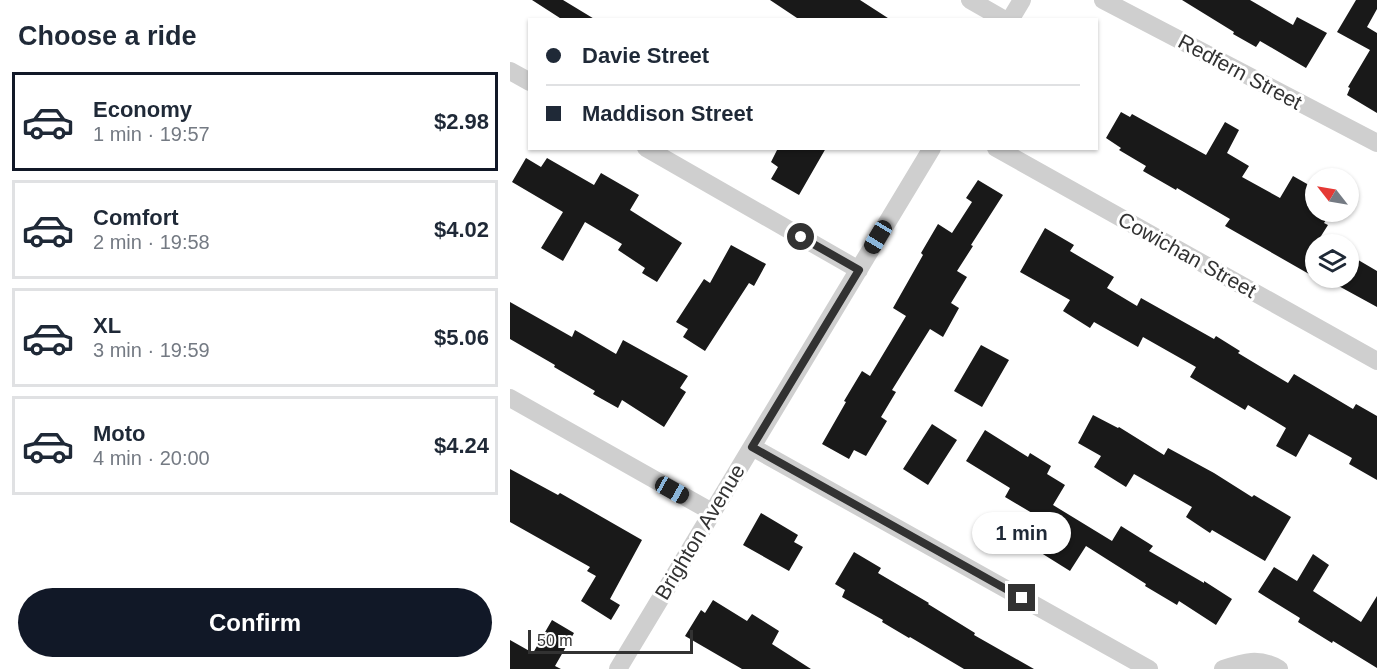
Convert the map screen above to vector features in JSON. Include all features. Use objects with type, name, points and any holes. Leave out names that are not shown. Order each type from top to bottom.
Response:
[{"type":"street","points":[[970,0],[1002,18]]},
{"type":"street","points":[[1011,18],[1022,0]]},
{"type":"street","name":"Redfern Street","points":[[1103,0],[1377,143]]},
{"type":"street","points":[[510,71],[528,81]]},
{"type":"street","points":[[649,150],[859,270]]},
{"type":"street","name":"Brighton Avenue","points":[[625,667],[712,512],[931,150]]},
{"type":"street","name":"Cowichan Street","points":[[1000,150],[1377,361]]},
{"type":"street","points":[[510,398],[712,512]]},
{"type":"street","points":[[752,447],[1149,669]]},
{"type":"street","points":[[1222,669],[1246,662],[1268,663],[1279,669]]},
{"type":"building","points":[[532,0],[563,0],[593,18],[560,18]]},
{"type":"building","points":[[770,0],[860,0],[888,18],[797,18]]},
{"type":"building","points":[[1182,0],[1250,0],[1293,25],[1297,17],[1327,33],[1306,68],[1260,41],[1256,47]]},
{"type":"building","points":[[1356,0],[1377,0],[1377,9],[1367,27],[1377,33],[1377,113],[1347,95],[1350,88],[1348,87],[1370,50],[1337,32]]},
{"type":"building","points":[[1121,112],[1130,117],[1132,114],[1206,155],[1225,122],[1239,130],[1227,153],[1249,166],[1242,177],[1280,198],[1293,176],[1305,183],[1305,222],[1325,222],[1328,225],[1322,234],[1305,234],[1305,272],[1225,226],[1230,219],[1143,171],[1146,166],[1119,150],[1121,148],[1106,138]]},
{"type":"building","points":[[777,150],[825,150],[799,195],[771,179],[778,167],[771,162]]},
{"type":"building","points":[[526,158],[541,167],[547,158],[594,185],[601,173],[639,195],[630,210],[682,243],[657,282],[642,273],[645,268],[618,250],[622,244],[585,222],[563,261],[541,248],[563,212],[512,182]]},
{"type":"building","points":[[978,180],[1003,195],[957,271],[967,277],[951,303],[959,308],[943,337],[930,329],[892,390],[896,392],[881,417],[887,421],[866,456],[854,450],[849,459],[822,444],[862,371],[870,376],[906,316],[893,308],[938,224],[952,233],[972,202],[966,198]]},
{"type":"building","points":[[1045,228],[1074,245],[1070,251],[1114,277],[1107,288],[1137,306],[1141,298],[1214,339],[1216,336],[1240,351],[1238,353],[1288,383],[1294,374],[1353,409],[1356,404],[1377,416],[1377,480],[1349,464],[1352,458],[1309,434],[1296,457],[1276,446],[1286,428],[1248,405],[1245,410],[1190,377],[1196,367],[1143,337],[1138,347],[1094,322],[1090,328],[1063,311],[1070,300],[1020,272]]},
{"type":"building","points":[[731,245],[766,264],[754,286],[749,283],[705,351],[683,337],[688,329],[676,322],[704,279],[710,283]]},
{"type":"building","points":[[1359,260],[1377,271],[1377,307],[1342,288],[1359,288]]},
{"type":"building","points":[[510,302],[572,337],[575,330],[616,354],[623,340],[688,376],[680,388],[686,392],[664,427],[622,400],[618,408],[593,394],[595,391],[510,339]]},
{"type":"building","points":[[981,345],[1009,360],[982,407],[954,391]]},
{"type":"building","points":[[1093,415],[1119,427],[1164,455],[1168,448],[1291,517],[1265,561],[1212,530],[1210,533],[1186,517],[1192,507],[1134,474],[1126,487],[1094,467],[1101,456],[1078,443]]},
{"type":"building","points":[[932,424],[957,440],[928,485],[903,469]]},
{"type":"building","points":[[985,430],[1028,457],[1030,453],[1051,466],[1047,474],[1065,485],[1053,505],[1112,541],[1121,526],[1153,546],[1149,551],[1232,599],[1216,625],[1179,601],[1177,605],[1145,586],[1146,584],[1086,546],[1070,571],[1038,551],[1054,526],[1005,497],[1010,488],[966,461]]},
{"type":"building","points":[[510,469],[558,495],[560,493],[642,540],[610,599],[620,605],[611,620],[581,601],[596,576],[587,571],[590,567],[510,522]]},
{"type":"building","points":[[761,513],[798,535],[794,542],[803,547],[789,571],[743,545]]},
{"type":"building","points":[[854,552],[881,568],[878,573],[929,603],[975,633],[974,635],[1034,669],[964,669],[842,597],[845,590],[835,584]]},
{"type":"building","points":[[1313,554],[1329,565],[1313,591],[1361,622],[1377,596],[1377,668],[1298,622],[1300,618],[1258,592],[1274,567],[1297,581]]},
{"type":"building","points":[[713,600],[747,621],[752,614],[779,631],[772,644],[811,669],[742,669],[685,636],[701,610],[705,613]]},
{"type":"building","points":[[552,620],[574,633],[555,666],[561,669],[510,669],[510,640],[533,653]]},
{"type":"route","points":[[801,237],[859,270],[752,447],[1022,598]]}]
